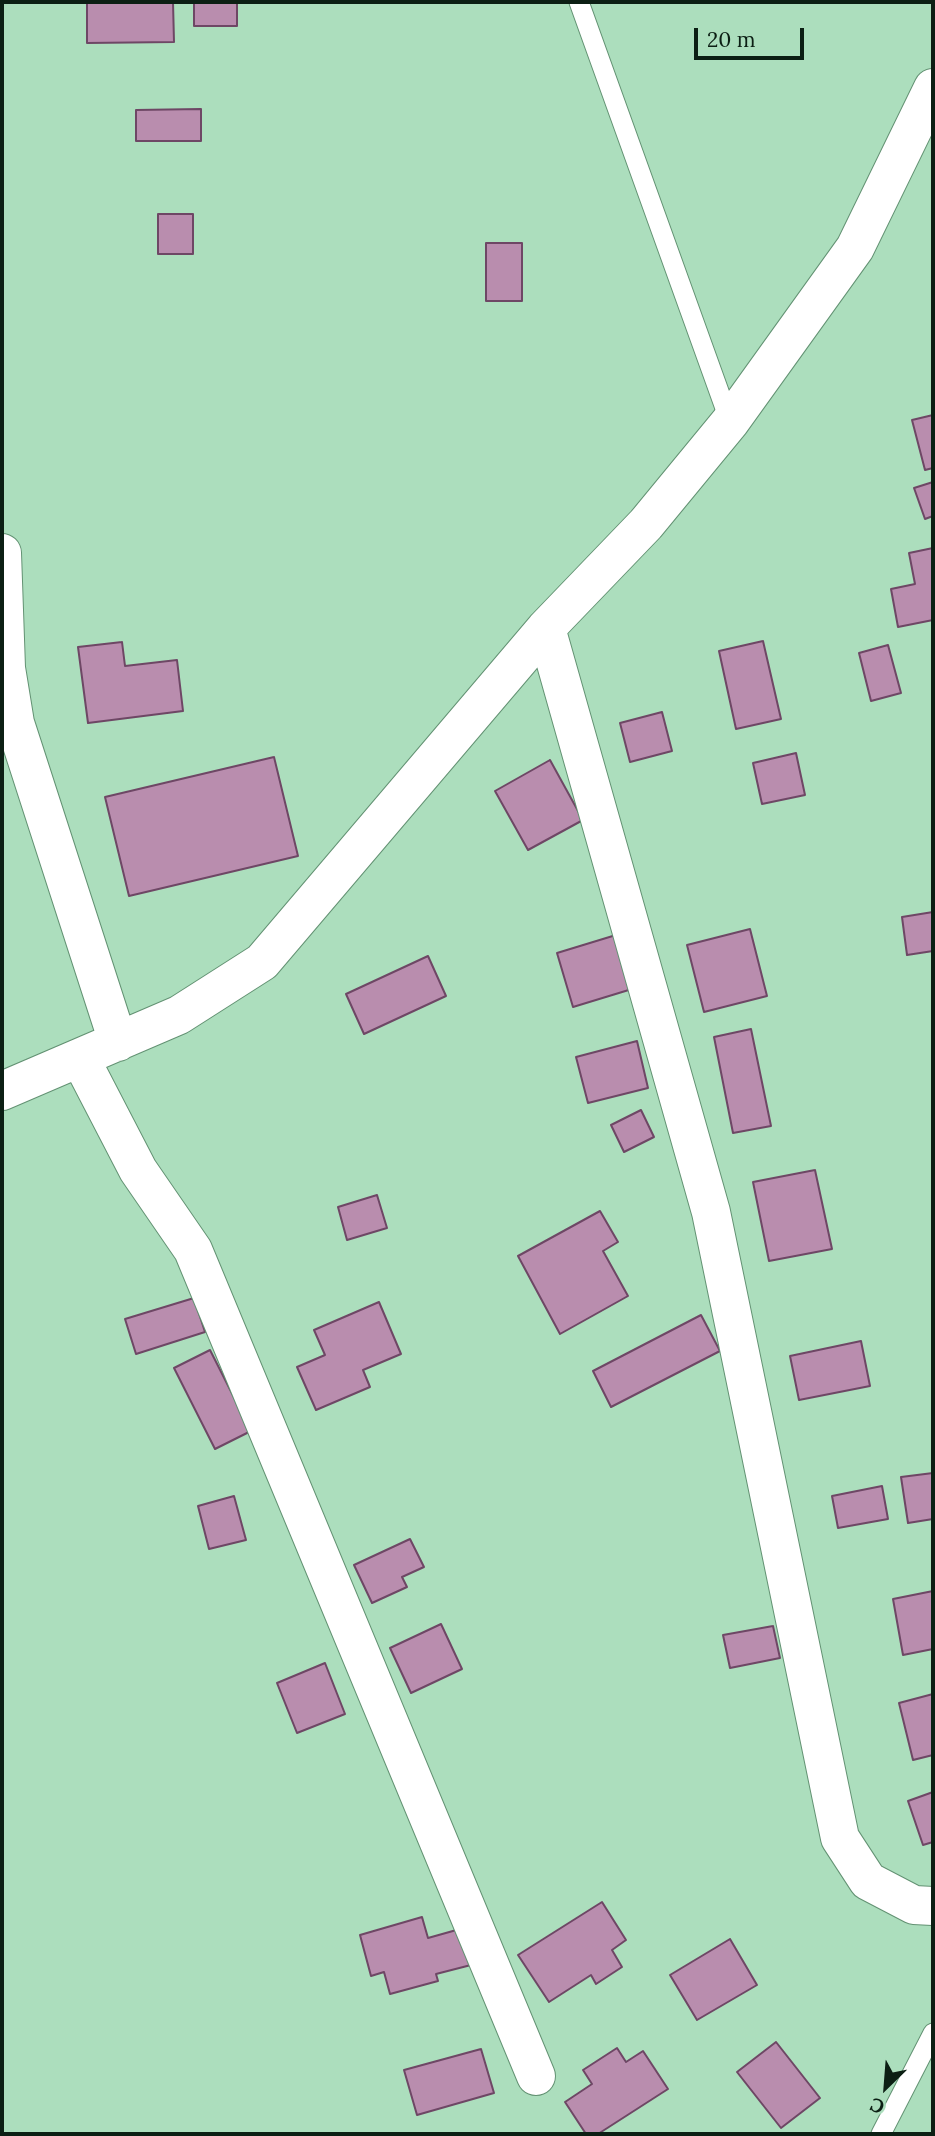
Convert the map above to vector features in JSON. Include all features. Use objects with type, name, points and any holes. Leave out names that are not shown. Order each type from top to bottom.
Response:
[{"type":"street","points":[[2,1091],[179,1015],[262,962],[546,628],[646,524],[730,422],[855,248],[931,105]]},
{"type":"street","points":[[2,553],[6,668],[15,723],[118,1042]]},
{"type":"street","points":[[546,628],[711,1212],[840,1838],[868,1881],[914,1905],[933,1906]]},
{"type":"street","points":[[80,1058],[138,1170],[192,1250],[536,2076]]},
{"type":"lane","points":[[579,2],[730,422]]},
{"type":"lane","points":[[881,2134],[933,2033]]},
{"type":"building","points":[[87,2],[173,2],[174,42],[87,43]]},
{"type":"building","points":[[194,2],[237,2],[237,26],[194,26]]},
{"type":"building","points":[[201,109],[201,141],[136,141],[136,110]]},
{"type":"building","points":[[158,214],[193,214],[193,254],[158,254]]},
{"type":"building","points":[[486,243],[522,243],[522,301],[486,301]]},
{"type":"building","points":[[933,415],[933,468],[925,470],[912,420]]},
{"type":"building","points":[[933,482],[933,516],[925,519],[914,488]]},
{"type":"building","points":[[933,548],[933,620],[898,627],[891,589],[915,584],[909,553]]},
{"type":"building","points":[[763,641],[781,719],[736,729],[719,651]]},
{"type":"building","points":[[122,642],[125,666],[177,660],[183,711],[88,723],[78,647]]},
{"type":"building","points":[[888,645],[901,693],[871,701],[859,653]]},
{"type":"building","points":[[662,712],[672,751],[630,762],[620,723]]},
{"type":"building","points":[[796,753],[805,795],[762,804],[753,763]]},
{"type":"building","points":[[274,757],[298,856],[129,896],[105,797]]},
{"type":"building","points":[[550,760],[583,820],[528,850],[495,791]]},
{"type":"building","points":[[933,912],[933,951],[907,955],[902,917]]},
{"type":"building","points":[[750,929],[767,996],[704,1012],[687,945]]},
{"type":"building","points":[[616,935],[632,989],[573,1007],[557,953]]},
{"type":"building","points":[[428,956],[446,996],[364,1034],[346,994]]},
{"type":"building","points":[[751,1029],[771,1126],[733,1133],[714,1037]]},
{"type":"building","points":[[637,1041],[648,1088],[588,1103],[576,1057]]},
{"type":"building","points":[[641,1110],[654,1137],[624,1152],[611,1125]]},
{"type":"building","points":[[815,1170],[832,1249],[769,1261],[753,1182]]},
{"type":"building","points":[[377,1195],[387,1228],[347,1240],[338,1207]]},
{"type":"building","points":[[600,1211],[618,1242],[603,1251],[628,1296],[560,1334],[518,1256]]},
{"type":"building","points":[[194,1298],[205,1332],[136,1354],[125,1319]]},
{"type":"building","points":[[379,1302],[401,1354],[363,1370],[370,1387],[316,1410],[297,1367],[325,1355],[314,1330]]},
{"type":"building","points":[[701,1315],[720,1351],[611,1407],[593,1371]]},
{"type":"building","points":[[861,1341],[870,1386],[799,1400],[790,1356]]},
{"type":"building","points":[[210,1350],[251,1431],[215,1449],[174,1368]]},
{"type":"building","points":[[933,1473],[933,1519],[908,1523],[901,1477]]},
{"type":"building","points":[[882,1486],[888,1519],[838,1528],[832,1496]]},
{"type":"building","points":[[234,1496],[246,1540],[209,1549],[198,1506]]},
{"type":"building","points":[[410,1539],[424,1567],[402,1577],[407,1587],[372,1603],[354,1565]]},
{"type":"building","points":[[933,1591],[933,1649],[903,1655],[893,1599]]},
{"type":"building","points":[[441,1624],[462,1669],[411,1693],[390,1648]]},
{"type":"building","points":[[773,1626],[780,1658],[730,1668],[723,1635]]},
{"type":"building","points":[[325,1663],[345,1714],[297,1733],[277,1683]]},
{"type":"building","points":[[933,1694],[933,1755],[913,1760],[899,1703]]},
{"type":"building","points":[[933,1792],[933,1842],[923,1845],[908,1801]]},
{"type":"building","points":[[602,1902],[626,1940],[612,1950],[622,1967],[596,1984],[591,1975],[549,2002],[518,1955]]},
{"type":"building","points":[[422,1917],[428,1938],[460,1929],[471,1965],[436,1974],[438,1981],[390,1994],[384,1972],[371,1976],[360,1935]]},
{"type":"building","points":[[730,1939],[757,1985],[697,2020],[670,1975]]},
{"type":"building","points":[[776,2042],[820,2098],[781,2128],[737,2072]]},
{"type":"building","points":[[617,2048],[626,2062],[643,2051],[668,2089],[598,2134],[586,2134],[565,2102],[592,2084],[583,2070]]},
{"type":"building","points":[[481,2049],[494,2093],[417,2115],[404,2070]]}]
